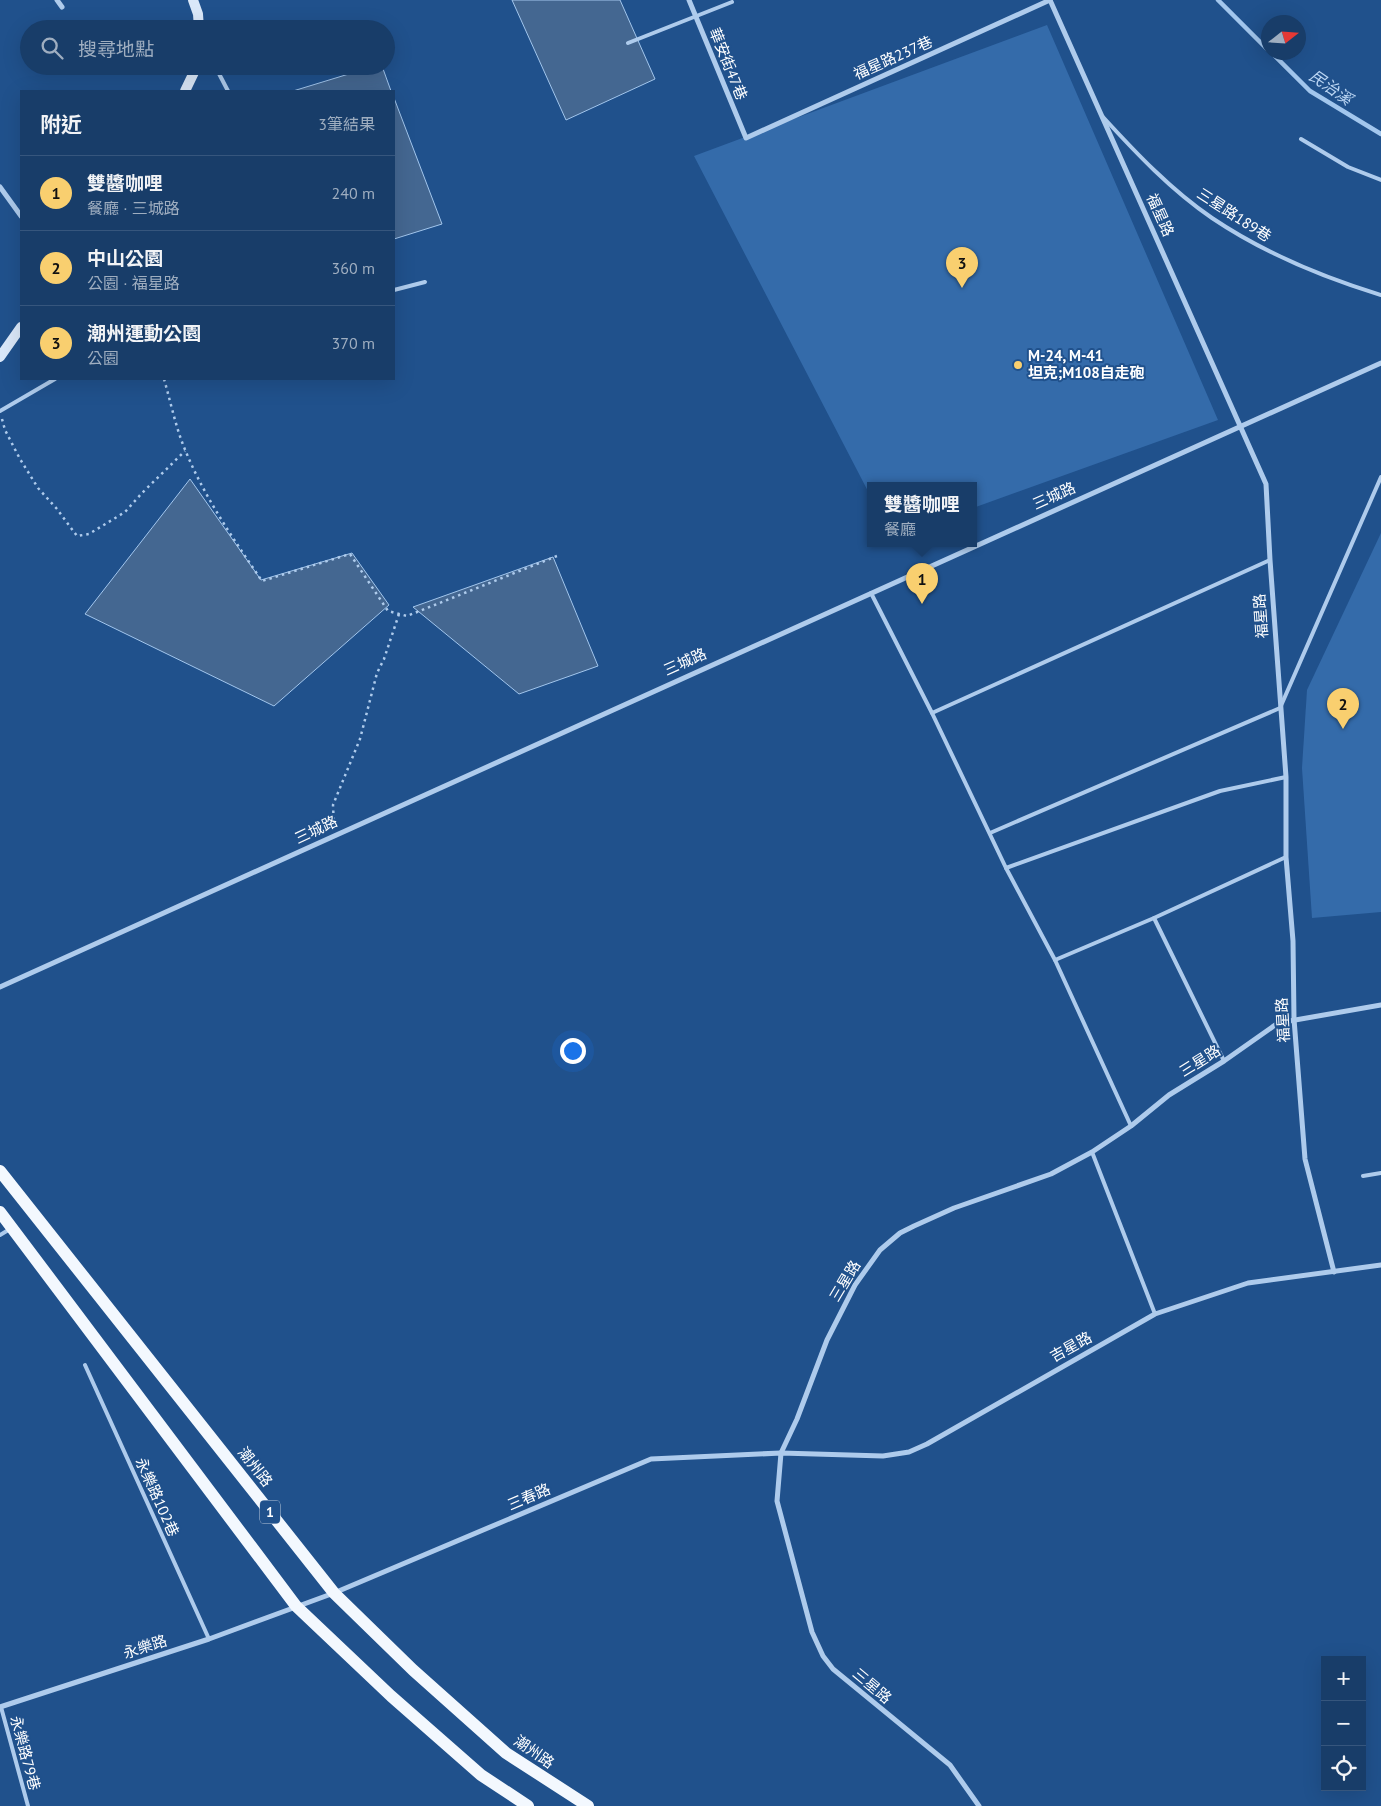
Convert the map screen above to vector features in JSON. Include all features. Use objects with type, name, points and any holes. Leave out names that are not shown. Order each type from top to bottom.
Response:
[{"type":"main road","name":"潮州路","points":[[0,1171],[334,1593],[413,1670],[506,1753],[588,1806]]},
{"type":"main road","name":"1","points":[[0,1212],[296,1606],[391,1696],[481,1776],[528,1806]]},
{"type":"street","points":[[57,0],[62,7]]},
{"type":"street","points":[[193,0],[198,20]]},
{"type":"street","name":"華安街47巷","points":[[689,0],[746,138]]},
{"type":"street","name":"福星路","points":[[1050,0],[1266,484],[1286,776],[1286,857],[1292,941],[1294,1019],[1305,1159],[1334,1272]]},
{"type":"street","name":"福星路237巷","points":[[746,138],[1050,0]]},
{"type":"street","points":[[185,90],[192,75]]},
{"type":"street","points":[[0,187],[20,215]]},
{"type":"street","points":[[0,357],[20,328]]},
{"type":"street","name":"三城路","points":[[977,544],[1381,363]]},
{"type":"street","name":"三城路","points":[[0,987],[971,547]]},
{"type":"street","name":"三星路","points":[[979,1806],[950,1765],[833,1669],[823,1656],[812,1632],[777,1500],[781,1453],[828,1340],[855,1284],[880,1250],[900,1233],[954,1208],[1051,1174],[1092,1152],[1131,1126],[1169,1095],[1224,1061],[1278,1023],[1381,1004]]},
{"type":"street","name":"吉星路","points":[[781,1453],[883,1456],[909,1452],[927,1444],[1155,1314],[1248,1283],[1381,1265]]},
{"type":"street","name":"三春路","points":[[296,1606],[334,1593],[651,1459],[781,1453]]},
{"type":"street","name":"永樂路","points":[[0,1707],[209,1639],[296,1606]]},
{"type":"lane","points":[[628,43],[732,2]]},
{"type":"lane","points":[[220,75],[227,90]]},
{"type":"lane","name":"三星路189巷","points":[[1101,114],[1138,155],[1211,217],[1252,242],[1305,268],[1328,278],[1381,295]]},
{"type":"lane","points":[[1301,139],[1348,168],[1381,180]]},
{"type":"lane","points":[[395,290],[425,282]]},
{"type":"lane","points":[[0,412],[53,380]]},
{"type":"lane","points":[[990,833],[1280,708],[1381,477]]},
{"type":"lane","points":[[932,713],[1270,560]]},
{"type":"lane","points":[[871,592],[932,713],[1006,868],[1055,960],[1131,1126]]},
{"type":"lane","points":[[1006,868],[1220,791],[1286,776]]},
{"type":"lane","points":[[1055,960],[1154,918],[1286,857]]},
{"type":"lane","points":[[1154,918],[1224,1061]]},
{"type":"lane","points":[[1092,1152],[1155,1314]]},
{"type":"lane","points":[[1363,1176],[1381,1173]]},
{"type":"lane","points":[[0,1235],[11,1227]]},
{"type":"lane","name":"永樂路102巷","points":[[85,1365],[209,1639]]},
{"type":"lane","name":"永樂路79巷","points":[[0,1707],[28,1806]]},
{"type":"path","points":[[164,380],[185,451],[202,487],[262,581],[350,554],[388,611],[407,616],[557,556]]},
{"type":"path","points":[[0,412],[6,430],[33,481],[77,536],[89,534],[125,512],[185,451]]},
{"type":"path","points":[[335,836],[333,806],[360,739],[377,673],[384,660],[399,614]]},
{"type":"shaded area","points":[[512,0],[620,0],[655,79],[566,120]]},
{"type":"shaded area","points":[[1047,25],[1218,420],[977,507],[977,482],[867,482],[867,489],[694,156]]},
{"type":"shaded area","points":[[345,75],[385,75],[391,90],[296,90]]},
{"type":"shaded area","points":[[395,101],[442,224],[395,239]]},
{"type":"shaded area","points":[[190,479],[261,580],[352,553],[389,605],[274,706],[85,614]]},
{"type":"shaded area","points":[[1381,533],[1381,912],[1312,918],[1302,768],[1307,690]]},
{"type":"shaded area","points":[[553,557],[598,666],[519,694],[413,607]]},
{"type":"waterway","name":"民治溪","points":[[1218,0],[1261,43]]},
{"type":"waterway","name":"民治溪","points":[[1279,60],[1310,91],[1381,134]]},
{"type":"place","name":"潮州運動公園","points":[[962,288]]},
{"type":"place","name":"M-24, M-41 坦克;M108自走砲","points":[[1018,365]]},
{"type":"place","name":"雙醬咖哩","points":[[922,604]]},
{"type":"place","name":"中山公園","points":[[1343,729]]}]
